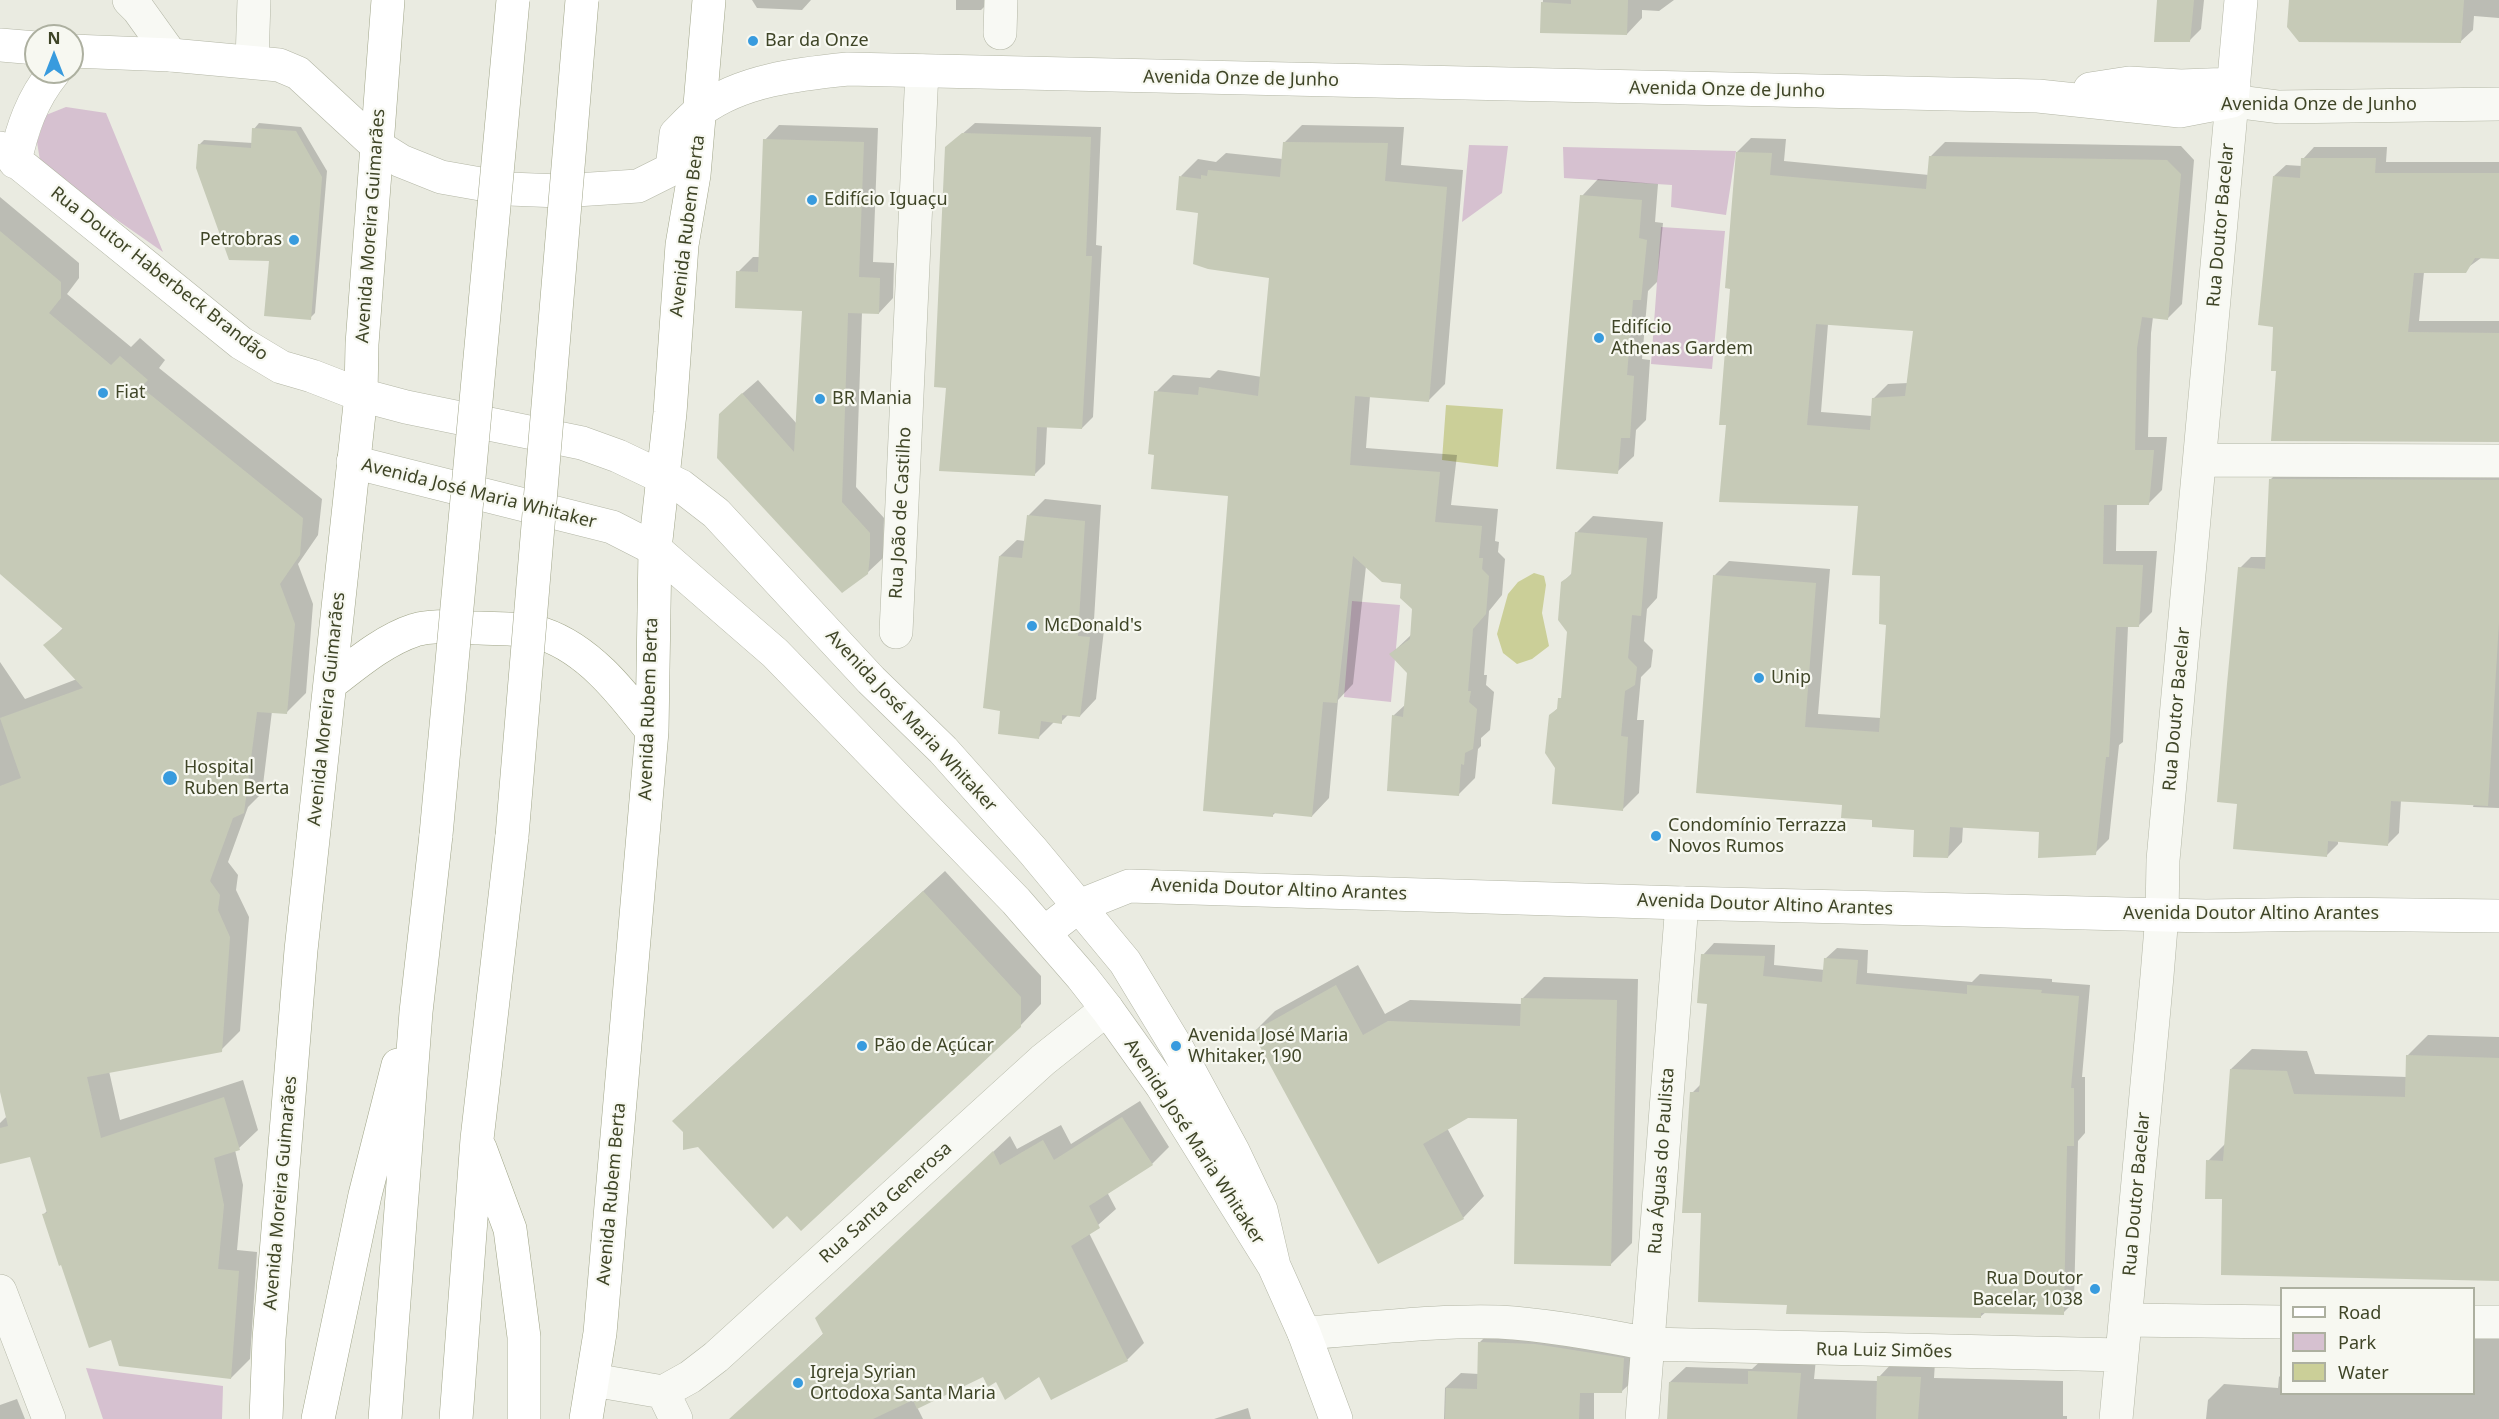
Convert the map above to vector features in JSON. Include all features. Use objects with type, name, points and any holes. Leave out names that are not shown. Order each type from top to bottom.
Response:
[{"type":"main road","name":"Avenida Moreira Guimarães","points":[[266,1419],[269,1338],[301,950],[361,395],[388,0]]},
{"type":"main road","points":[[385,1419],[417,1012],[513,0]]},
{"type":"main road","points":[[456,1419],[477,1139],[512,836],[582,0]]},
{"type":"main road","name":"Avenida Rubem Berta","points":[[586,1419],[600,1333],[652,731],[655,549],[670,412],[682,245],[694,175],[710,0]]},
{"type":"main road","name":"Rua Doutor Bacelar","points":[[2233,93],[2241,0]]},
{"type":"main road","points":[[0,45],[24,47]]},
{"type":"main road","name":"Avenida Onze de Junho","points":[[84,54],[171,55],[279,65],[298,73],[377,146],[401,161],[441,177],[509,189],[560,191],[638,186],[672,169],[676,134],[701,111],[726,96],[797,74],[848,69],[2038,96],[2180,111],[2233,93]]},
{"type":"main road","points":[[7,155],[45,84]]},
{"type":"main road","name":"Rua Doutor Haberbeck Brandão","points":[[7,155],[241,343],[281,367],[361,395]]},
{"type":"main road","name":"Avenida José Maria Whitaker","points":[[361,395],[406,407],[582,443],[618,456],[681,486],[716,513],[871,680],[943,750],[1080,906],[1125,962],[1176,1046],[1262,1210],[1274,1266]]},
{"type":"main road","name":"Avenida José Maria Whitaker","points":[[353,462],[612,527],[655,549],[775,653],[1016,901],[1082,976],[1107,1010],[1162,1086],[1274,1266],[1304,1333],[1336,1419]]},
{"type":"main road","points":[[330,684],[376,650],[414,631],[432,627],[522,630],[544,634],[573,649],[598,669],[626,698],[652,731]]},
{"type":"main road","name":"Avenida Doutor Altino Arantes","points":[[1044,933],[1080,906],[1130,886],[2162,915],[2499,916]]},
{"type":"main road","points":[[318,1419],[378,1139],[398,1065],[417,1012]]},
{"type":"main road","points":[[477,1139],[510,1229],[524,1336],[524,1419]]},
{"type":"street","points":[[129,0],[171,55]]},
{"type":"street","points":[[252,62],[254,0]]},
{"type":"street","points":[[1000,33],[1001,0]]},
{"type":"street","name":"Rua João de Castilho","points":[[896,632],[922,70]]},
{"type":"street","name":"Avenida Onze de Junho","points":[[2233,93],[2279,107],[2499,104]]},
{"type":"street","name":"Rua Doutor Bacelar","points":[[2116,1419],[2162,915],[2163,860],[2233,93]]},
{"type":"street","points":[[2200,460],[2499,461]]},
{"type":"street","name":"Rua Águas do Paulista","points":[[1642,1419],[1682,903]]},
{"type":"street","name":"Rua Santa Generosa","points":[[670,1406],[690,1377],[716,1357],[1043,1060],[1107,1010]]},
{"type":"street","points":[[0,1291],[49,1419]]},
{"type":"street","points":[[2125,1320],[2280,1322]]},
{"type":"street","name":"Rua Luiz Simões","points":[[1304,1333],[1390,1326],[1498,1322],[1573,1329],[1648,1344],[2121,1355]]},
{"type":"street","points":[[2475,1322],[2499,1322]]},
{"type":"street","points":[[593,1380],[670,1406]]},
{"type":"green space","points":[[66,107],[106,113],[163,252],[41,167],[37,142],[46,115]]},
{"type":"green space","points":[[1469,145],[1508,146],[1502,193],[1462,222]]},
{"type":"green space","points":[[1563,147],[1736,151],[1726,215],[1671,207],[1672,185],[1564,178]]},
{"type":"green space","points":[[1661,227],[1725,231],[1712,369],[1651,364]]},
{"type":"green space","points":[[1352,601],[1400,605],[1391,702],[1344,697]]},
{"type":"green space","points":[[86,1368],[223,1386],[222,1419],[103,1419]]},
{"type":"water","points":[[1446,405],[1503,409],[1498,467],[1442,460]]},
{"type":"water","points":[[1534,573],[1544,576],[1546,585],[1542,613],[1549,646],[1532,659],[1517,664],[1503,653],[1497,634],[1508,594],[1518,582]]},
{"type":"building","points":[[1571,0],[1628,0],[1627,35],[1540,33],[1541,2],[1571,4]]},
{"type":"building","points":[[2157,0],[2194,0],[2190,42],[2154,42]]},
{"type":"building","points":[[2289,0],[2464,0],[2461,43],[2299,42],[2287,27]]},
{"type":"building","name":"Petrobras","points":[[252,128],[296,131],[322,177],[311,320],[264,316],[269,261],[229,260],[196,168],[198,144],[251,148]]},
{"type":"building","points":[[962,133],[1091,137],[1086,256],[1092,256],[1082,429],[1037,427],[1035,476],[939,471],[946,388],[934,387],[945,147]]},
{"type":"building","points":[[763,139],[864,142],[859,277],[880,278],[879,314],[848,313],[842,502],[870,533],[870,555],[868,574],[842,593],[717,458],[719,414],[742,393],[794,452],[802,311],[735,308],[736,271],[758,272]]},
{"type":"building","points":[[1283,142],[1388,143],[1385,181],[1447,187],[1429,402],[1355,396],[1350,465],[1440,472],[1435,522],[1482,526],[1479,558],[1483,558],[1482,569],[1489,576],[1486,614],[1473,629],[1468,691],[1471,691],[1469,702],[1477,709],[1473,749],[1465,753],[1464,765],[1461,764],[1459,796],[1387,791],[1392,715],[1403,717],[1407,673],[1389,654],[1410,639],[1412,609],[1400,598],[1401,584],[1382,582],[1353,556],[1337,703],[1323,702],[1312,817],[1273,813],[1273,817],[1203,811],[1228,496],[1151,489],[1154,455],[1148,454],[1154,391],[1198,395],[1199,387],[1258,396],[1269,278],[1208,269],[1193,264],[1198,213],[1176,210],[1179,176],[1201,179],[1201,175],[1207,176],[1208,170],[1280,177]]},
{"type":"building","points":[[1736,152],[1772,153],[1770,175],[1926,189],[1929,156],[2167,160],[2181,174],[2168,320],[2142,317],[2137,348],[2135,450],[2154,450],[2149,505],[2104,505],[2103,564],[2143,565],[2139,627],[2116,627],[2109,757],[2106,757],[2096,855],[2038,858],[2039,832],[1950,827],[1948,858],[1913,857],[1914,830],[1872,827],[1872,820],[1841,818],[1842,805],[1696,793],[1713,575],[1816,583],[1805,727],[1879,732],[1886,625],[1879,624],[1880,576],[1852,575],[1858,506],[1719,502],[1726,425],[1719,425],[1730,289],[1725,288]],"holes":[[[1816,324],[1913,331],[1905,396],[1872,398],[1870,430],[1807,425]]]},
{"type":"building","points":[[2301,158],[2376,158],[2375,173],[2499,173],[2499,259],[2475,258],[2466,273],[2414,273],[2408,332],[2499,333],[2499,442],[2271,441],[2276,371],[2271,371],[2273,327],[2258,325],[2273,176],[2300,178]]},
{"type":"building","name":"Edifício Athenas Gardem","points":[[1580,195],[1642,200],[1639,238],[1647,240],[1641,300],[1633,300],[1627,375],[1634,376],[1630,438],[1621,438],[1618,474],[1556,469]]},
{"type":"building","points":[[0,231],[61,282],[61,298],[49,313],[111,365],[120,356],[148,380],[141,387],[303,518],[300,555],[280,584],[295,624],[287,714],[257,712],[244,813],[233,818],[210,881],[220,895],[218,910],[230,937],[222,1052],[87,1077],[101,1138],[224,1097],[240,1150],[214,1158],[224,1205],[218,1269],[239,1271],[231,1379],[119,1366],[111,1340],[89,1348],[42,1214],[47,1213],[30,1157],[0,1164],[0,1128],[8,1126],[0,1092],[0,786],[21,778],[0,718],[83,688],[43,645],[63,629],[0,574]]},
{"type":"building","points":[[2269,479],[2499,480],[2499,621],[2488,806],[2391,801],[2388,846],[2328,841],[2327,857],[2233,849],[2237,804],[2217,802],[2238,567],[2265,569]]},
{"type":"building","name":"McDonald's","points":[[1027,515],[1085,521],[1078,636],[1090,637],[1080,717],[1062,715],[1062,724],[1041,721],[1039,739],[998,734],[1000,711],[983,708],[999,556],[1022,558]]},
{"type":"building","points":[[1575,532],[1647,538],[1641,616],[1632,615],[1628,658],[1637,667],[1635,685],[1625,691],[1621,736],[1628,737],[1623,811],[1552,804],[1555,768],[1545,753],[1549,715],[1557,709],[1558,698],[1561,698],[1567,632],[1558,620],[1561,582],[1571,575]]},
{"type":"building","name":"Pão de Açúcar","points":[[923,891],[1021,997],[1021,1027],[801,1231],[787,1216],[773,1229],[698,1147],[683,1150],[683,1132],[672,1121]]},
{"type":"building","points":[[1701,954],[1765,956],[1763,976],[1822,982],[1824,958],[1858,960],[1856,984],[1967,994],[1967,985],[2042,990],[2041,993],[2079,996],[2071,1088],[2074,1088],[2074,1146],[2067,1146],[2064,1315],[1981,1313],[1981,1318],[1786,1314],[1787,1305],[1698,1302],[1701,1213],[1682,1213],[1690,1092],[1699,1092],[1707,1004],[1697,1003]]},
{"type":"building","points":[[1336,985],[1363,1035],[1388,1021],[1520,1026],[1521,998],[1617,1000],[1611,1266],[1514,1264],[1517,1119],[1468,1118],[1423,1144],[1464,1219],[1378,1264],[1252,1032]]},
{"type":"building","points":[[2406,1055],[2499,1058],[2499,1281],[2221,1275],[2222,1199],[2205,1199],[2206,1160],[2223,1161],[2230,1069],[2287,1071],[2294,1094],[2405,1097]]},
{"type":"building","points":[[1122,1117],[1153,1165],[1089,1206],[1100,1228],[1071,1246],[1128,1361],[1051,1400],[1039,1377],[1005,1400],[996,1382],[988,1387],[983,1377],[917,1409],[913,1400],[873,1419],[729,1419],[823,1334],[815,1318],[993,1151],[1000,1165],[1043,1140],[1054,1160]]},
{"type":"building","points":[[1478,1342],[1535,1344],[1624,1358],[1622,1393],[1580,1393],[1579,1419],[1445,1419],[1446,1388],[1477,1389]]},
{"type":"building","points":[[1748,1371],[1801,1373],[1797,1419],[1667,1419],[1669,1382],[1748,1384]]},
{"type":"building","points":[[1877,1376],[1921,1377],[1918,1419],[1876,1419]]},
{"type":"place","name":"Bar da Onze","points":[[753,41]]},
{"type":"place","name":"Edifício Iguaçu","points":[[812,200]]},
{"type":"place","name":"Petrobras","points":[[294,240]]},
{"type":"place","name":"Edifício Athenas Gardem","points":[[1599,338]]},
{"type":"place","name":"Fiat","points":[[103,393]]},
{"type":"place","name":"BR Mania","points":[[820,399]]},
{"type":"place","name":"McDonald's","points":[[1032,626]]},
{"type":"place","name":"Unip","points":[[1759,678]]},
{"type":"place","name":"Hospital Ruben Berta","points":[[170,778]]},
{"type":"place","name":"Condomínio Terrazza Novos Rumos","points":[[1656,836]]},
{"type":"place","name":"Pão de Açúcar","points":[[862,1046]]},
{"type":"place","name":"Avenida José Maria Whitaker, 190","points":[[1176,1046]]},
{"type":"place","name":"Rua Doutor Bacelar, 1038","points":[[2095,1289]]},
{"type":"place","name":"Igreja Syrian Ortodoxa Santa Maria","points":[[798,1383]]}]
